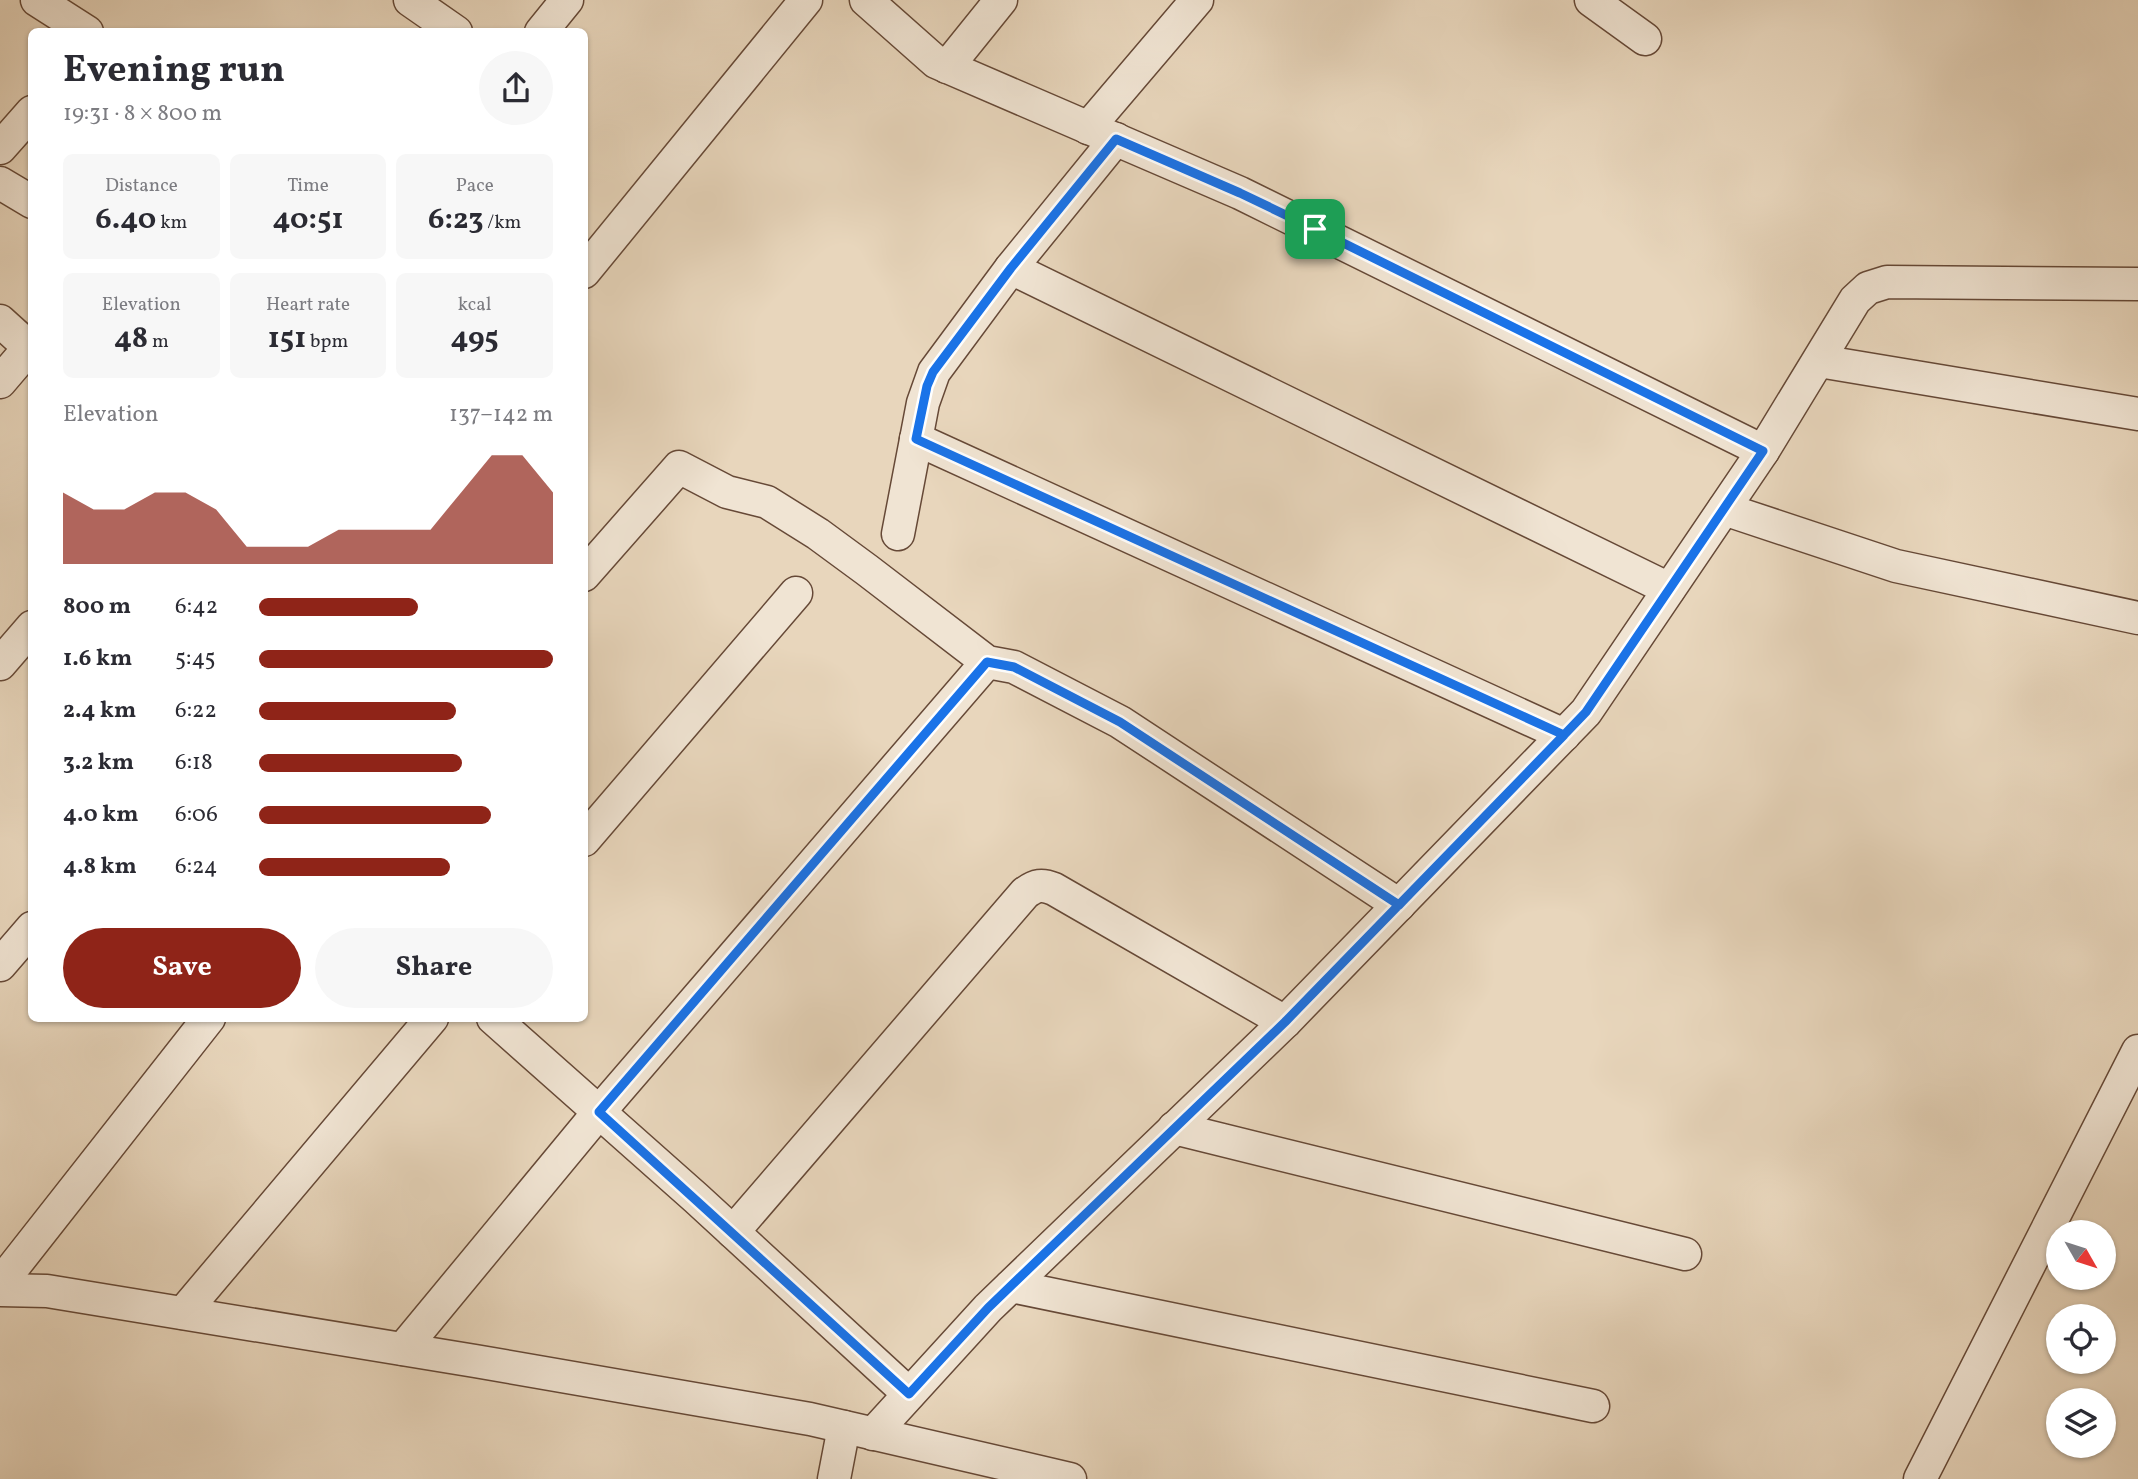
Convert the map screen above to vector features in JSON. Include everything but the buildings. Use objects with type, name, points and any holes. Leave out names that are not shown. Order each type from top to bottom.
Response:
[{"type":"street","points":[[37,0],[82,28]]},
{"type":"street","points":[[410,0],[450,28]]},
{"type":"street","points":[[544,28],[567,0]]},
{"type":"street","points":[[588,267],[806,0]]},
{"type":"street","points":[[866,0],[936,62],[1240,193],[1763,451]]},
{"type":"street","points":[[947,67],[1001,0]]},
{"type":"street","points":[[898,534],[927,386],[933,372],[1011,268],[1196,0]]},
{"type":"street","points":[[1591,0],[1645,39]]},
{"type":"street","points":[[0,148],[28,116]]},
{"type":"street","points":[[0,183],[28,200]]},
{"type":"street","points":[[1011,268],[1670,589]]},
{"type":"street","points":[[834,1479],[858,1430],[909,1394],[1011,1286],[1285,1022],[1586,712],[1763,451],[1855,300],[1868,288],[1887,282],[2138,285]]},
{"type":"street","points":[[0,321],[28,347]]},
{"type":"street","points":[[0,382],[28,351]]},
{"type":"street","points":[[1819,361],[2138,414]]},
{"type":"street","points":[[916,439],[1564,735]]},
{"type":"street","points":[[588,570],[679,467],[727,492],[766,502],[867,570],[987,662],[1014,667],[1120,722],[1399,905]]},
{"type":"street","points":[[1724,509],[1896,566],[2138,618]]},
{"type":"street","points":[[588,835],[796,593]]},
{"type":"street","points":[[0,664],[28,632]]},
{"type":"street","points":[[403,1349],[599,1112],[987,662]]},
{"type":"street","points":[[733,1232],[1025,893],[1034,887],[1044,885],[1054,889],[1285,1022]]},
{"type":"street","points":[[0,965],[28,933]]},
{"type":"street","points":[[0,1284],[206,1022]]},
{"type":"street","points":[[183,1313],[429,1022]]},
{"type":"street","points":[[498,1022],[733,1232],[909,1394]]},
{"type":"street","points":[[1920,1479],[2138,1051]]},
{"type":"street","points":[[1174,1128],[1685,1254]]},
{"type":"street","points":[[1011,1286],[1593,1406]]},
{"type":"street","points":[[0,1290],[47,1291],[810,1419],[1070,1479]]},
{"type":"route","points":[[1315,229],[1116,139],[1011,268],[933,372],[927,386],[916,439],[1564,735],[1399,905],[1285,1022],[988,1308],[909,1394],[599,1112],[987,662],[1014,667],[1120,722],[1399,905],[1454,848],[1564,735],[1586,712],[1763,451],[1315,229]]}]
